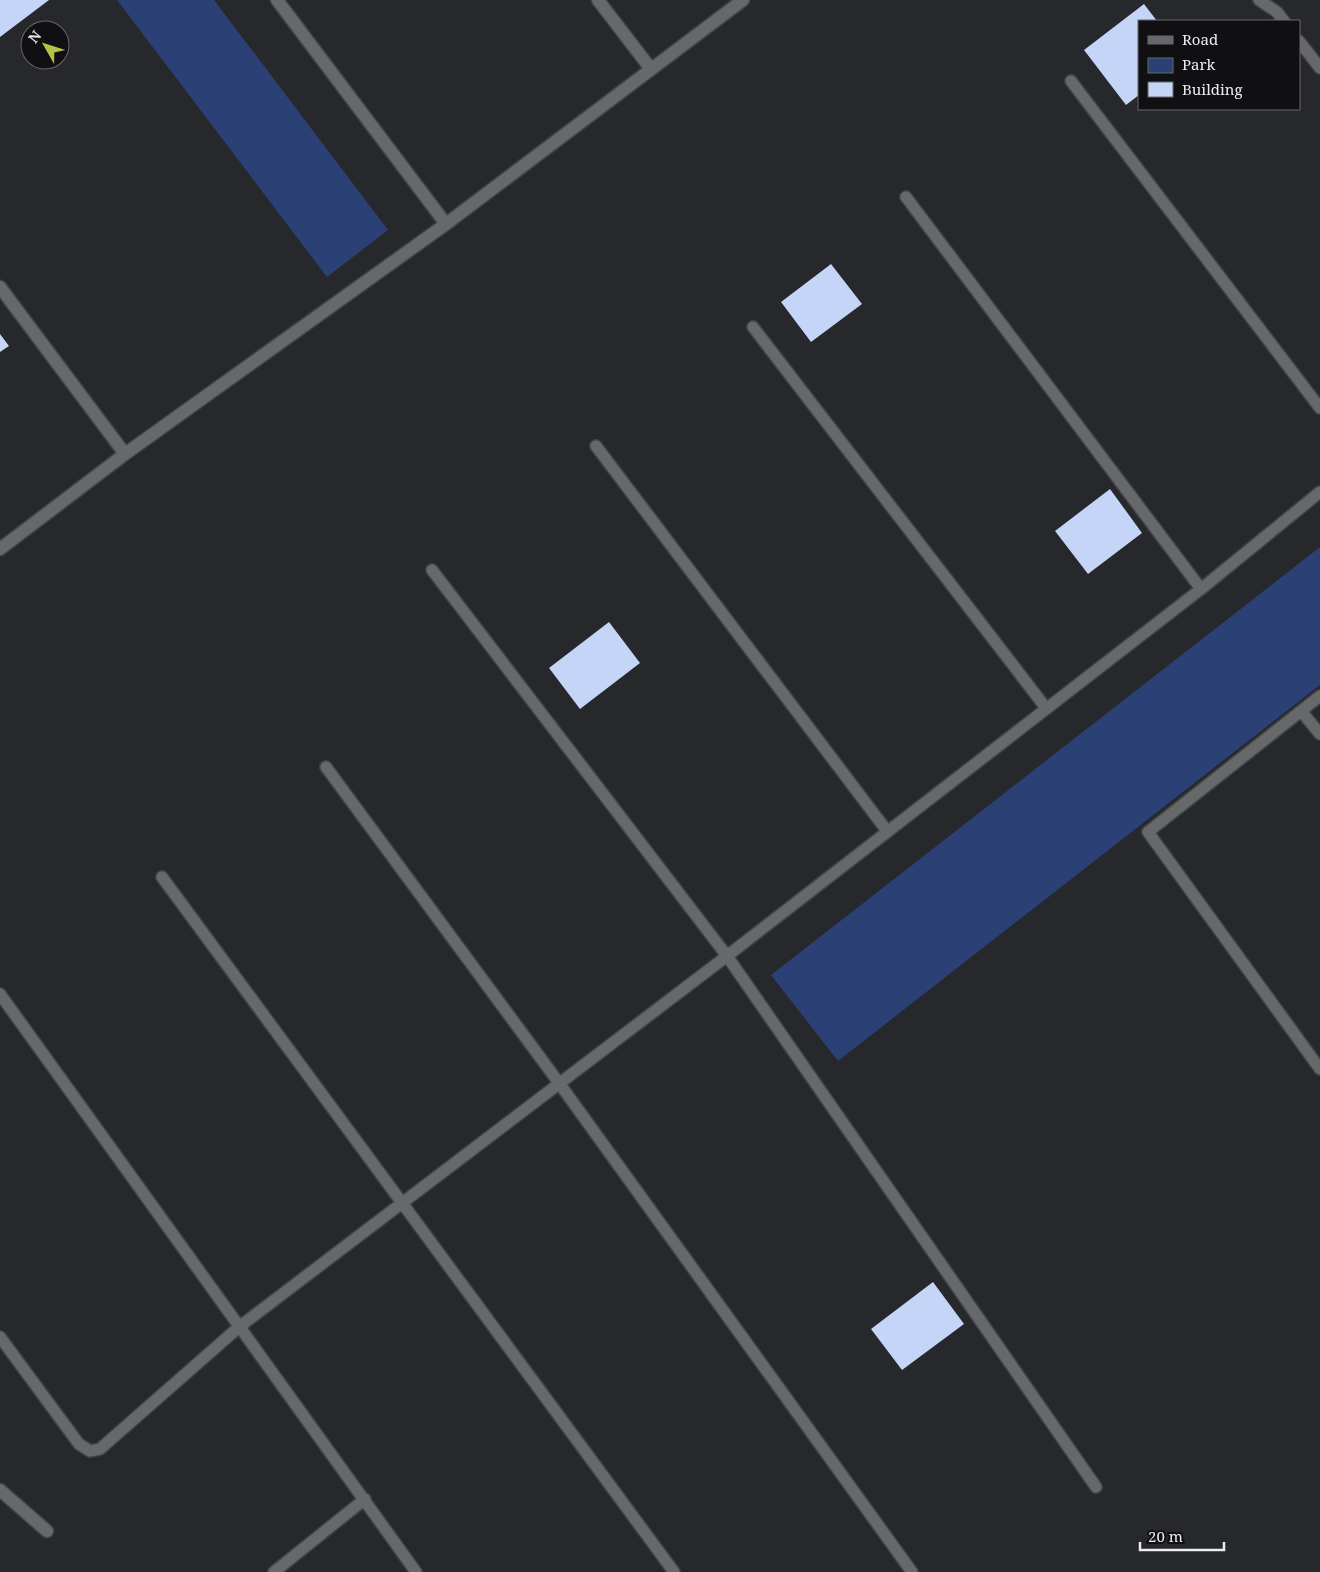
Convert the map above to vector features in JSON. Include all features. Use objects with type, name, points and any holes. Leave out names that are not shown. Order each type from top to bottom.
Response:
[{"type":"street","points":[[277,0],[446,224]]},
{"type":"street","points":[[598,0],[651,69]]},
{"type":"street","points":[[0,550],[124,454],[446,224],[743,0]]},
{"type":"street","points":[[0,287],[124,454]]},
{"type":"street","points":[[0,1490],[47,1531]]},
{"type":"lane","points":[[1259,0],[1277,12],[1283,20]]},
{"type":"lane","points":[[1300,42],[1320,68]]},
{"type":"lane","points":[[1071,81],[1320,408]]},
{"type":"lane","points":[[906,198],[1201,589]]},
{"type":"lane","points":[[753,327],[1046,708]]},
{"type":"lane","points":[[596,446],[887,831]]},
{"type":"lane","points":[[0,1337],[79,1444],[90,1450],[100,1449],[239,1327],[727,956],[1201,589],[1320,492]]},
{"type":"lane","points":[[432,570],[727,956],[1096,1487]]},
{"type":"lane","points":[[1320,696],[1148,832],[1320,1069]]},
{"type":"lane","points":[[1301,711],[1320,734]]},
{"type":"lane","points":[[326,767],[559,1082],[912,1572]]},
{"type":"lane","points":[[162,877],[674,1572]]},
{"type":"lane","points":[[0,994],[416,1572]]},
{"type":"lane","points":[[274,1572],[365,1499]]},
{"type":"green space","points":[[117,0],[214,0],[388,230],[327,277]]},
{"type":"green space","points":[[1320,547],[1320,685],[838,1061],[771,975]]},
{"type":"building","points":[[0,0],[49,0],[20,20],[0,37]]},
{"type":"building","points":[[1144,4],[1156,20],[1138,20],[1138,96],[1126,105],[1084,50]]},
{"type":"building","points":[[831,264],[862,304],[811,342],[781,302]]},
{"type":"building","points":[[0,334],[9,346],[0,352]]},
{"type":"building","points":[[1110,489],[1142,533],[1088,574],[1055,531]]},
{"type":"building","points":[[609,622],[640,663],[580,709],[549,668]]},
{"type":"building","points":[[933,1282],[964,1324],[902,1370],[871,1329]]}]
